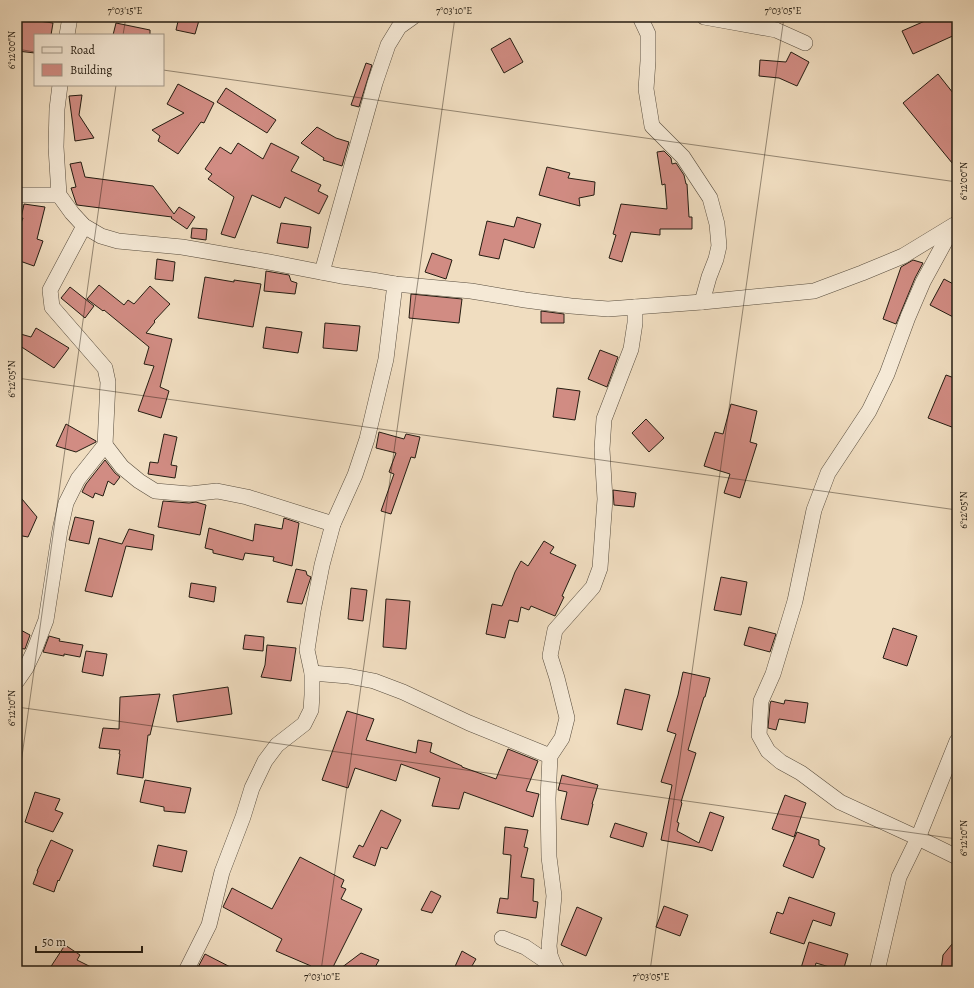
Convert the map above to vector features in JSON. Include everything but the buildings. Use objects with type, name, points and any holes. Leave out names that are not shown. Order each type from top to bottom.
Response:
[{"type":"street","points":[[67,34],[70,17]]},
{"type":"street","points":[[322,272],[375,84],[388,45],[399,27],[413,17]]},
{"type":"street","points":[[640,17],[648,34],[646,89],[652,126],[683,157],[710,198],[717,224],[719,246],[702,302]]},
{"type":"street","points":[[704,17],[776,30],[805,43]]},
{"type":"street","points":[[60,86],[57,109],[56,147],[59,195],[84,226],[101,236],[118,241],[182,247],[341,276],[395,284],[471,291],[571,306],[608,309],[702,302],[814,291],[903,256],[955,223]]},
{"type":"street","points":[[17,195],[59,195]]},
{"type":"street","points":[[955,223],[923,282],[908,317],[888,374],[869,411],[828,474],[814,510],[795,601],[773,674],[761,701],[759,735],[768,752],[781,762],[801,773],[840,802],[957,857]]},
{"type":"street","points":[[17,681],[26,668],[46,620],[60,530],[66,503],[78,479],[105,445],[108,382],[105,368],[52,307],[50,290],[84,226]]},
{"type":"street","points":[[186,971],[209,925],[222,872],[243,817],[252,788],[265,761],[278,745],[304,724],[311,710],[312,673],[307,650],[314,603],[333,524],[355,475],[367,440],[386,359],[395,284]]},
{"type":"street","points":[[557,970],[550,955],[549,946],[554,896],[549,857],[548,799],[550,756],[562,738],[567,718],[550,656],[555,630],[592,587],[600,568],[606,500],[602,449],[604,419],[631,349],[635,323],[635,307]]},
{"type":"street","points":[[105,445],[122,467],[155,491],[190,494],[217,491],[247,497],[333,524]]},
{"type":"street","points":[[312,673],[348,676],[374,681],[403,692],[469,723],[550,756]]},
{"type":"street","points":[[877,971],[899,877],[918,838],[957,741]]},
{"type":"street","points":[[502,938],[525,947],[557,970]]}]
